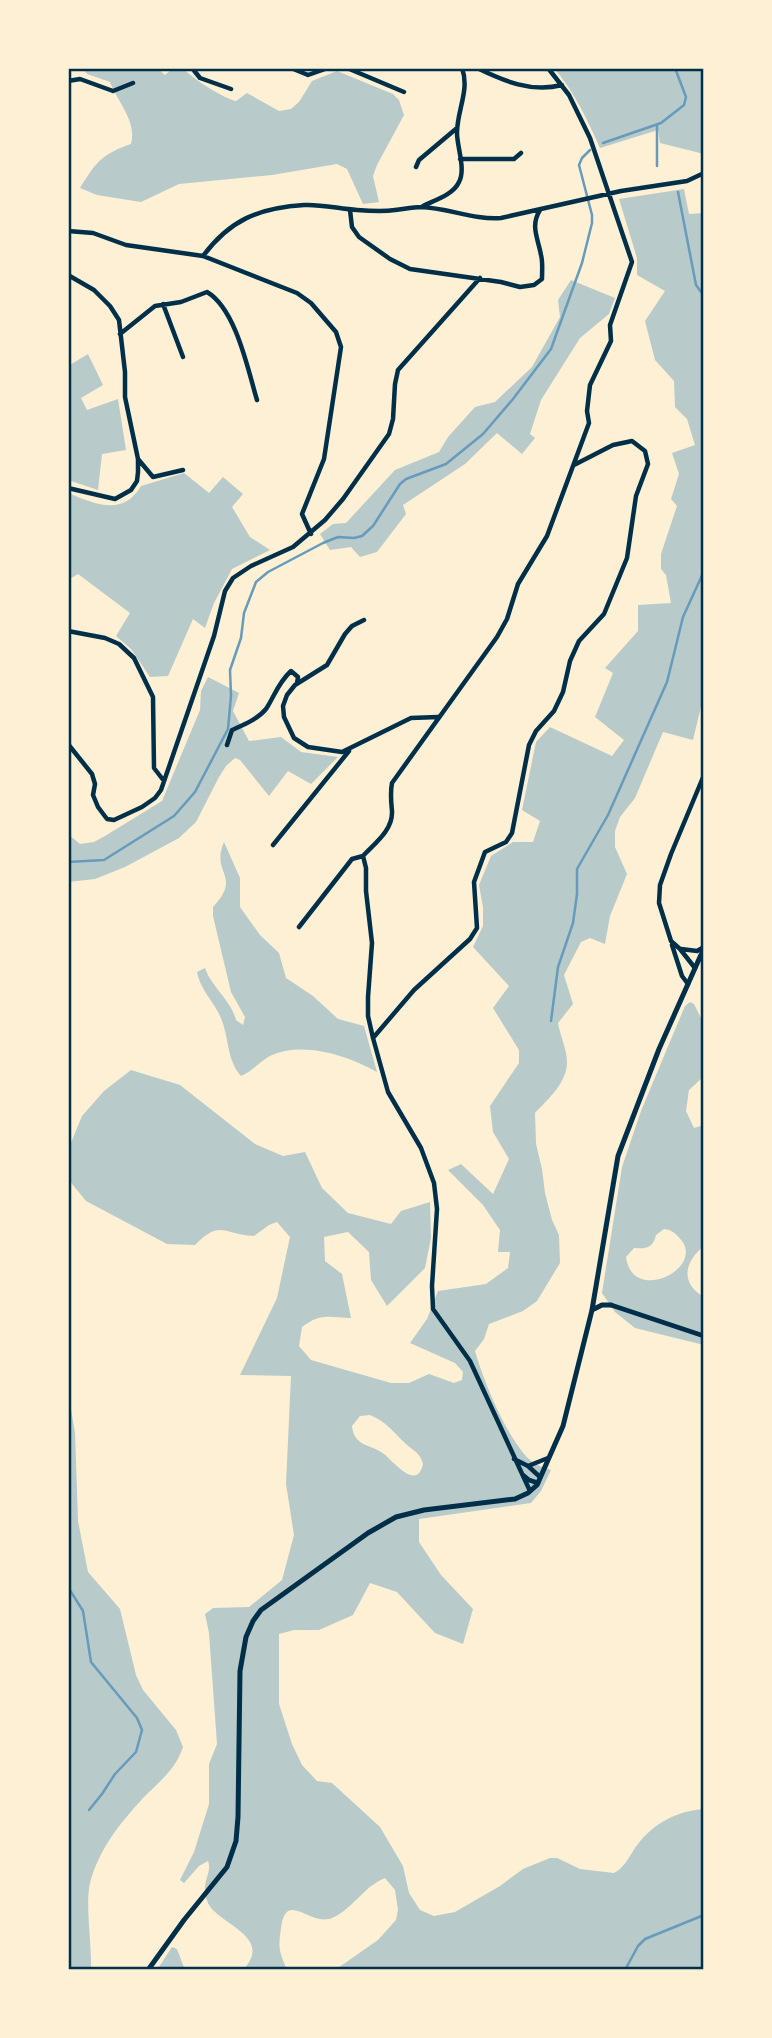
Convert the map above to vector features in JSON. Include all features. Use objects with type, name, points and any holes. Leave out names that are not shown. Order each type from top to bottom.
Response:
[{"type":"street","points":[[192,68],[200,78],[232,89]]},
{"type":"street","points":[[291,68],[308,75],[328,68]]},
{"type":"street","points":[[347,68],[404,92]]},
{"type":"street","points":[[420,207],[448,194],[458,184],[461,175],[457,128],[466,85],[462,68]]},
{"type":"street","points":[[477,68],[520,86],[546,88],[562,85]]},
{"type":"street","points":[[299,927],[352,859],[363,856],[388,828],[392,811],[392,783],[497,637],[507,619],[518,584],[547,536],[589,423],[587,411],[590,385],[611,341],[610,325],[632,262],[590,138],[569,94],[548,68]]},
{"type":"street","points":[[68,81],[80,79],[113,91],[133,83]]},
{"type":"street","points":[[416,167],[419,160],[457,128]]},
{"type":"street","points":[[460,159],[514,159],[521,153]]},
{"type":"street","points":[[203,257],[218,236],[250,215],[304,205],[391,211],[420,207],[471,214],[487,219],[501,218],[607,194],[687,181],[704,173]]},
{"type":"street","points":[[350,209],[352,227],[359,237],[390,260],[410,269],[480,278],[520,287],[534,285],[542,279],[541,255],[534,228],[541,209]]},
{"type":"street","points":[[68,231],[93,233],[126,245],[203,257],[297,293],[312,303],[336,332],[341,346],[324,459],[302,514],[311,534]]},
{"type":"street","points":[[68,275],[94,290],[119,320],[125,397],[138,459],[137,481],[123,496],[110,499],[68,488]]},
{"type":"street","points":[[68,744],[92,774],[95,784],[93,795],[107,819],[114,820],[155,798],[164,781],[214,636],[225,591],[233,578],[251,566],[293,547],[311,534],[343,499],[388,434],[393,419],[398,370],[480,278]]},
{"type":"street","points":[[120,334],[155,306],[181,302],[207,292],[213,296],[231,322],[257,400]]},
{"type":"street","points":[[163,304],[183,357]]},
{"type":"street","points":[[373,1038],[414,990],[470,939],[477,928],[474,881],[485,852],[506,842],[512,833],[529,744],[536,731],[554,711],[579,642],[604,614],[627,558],[636,496],[648,464],[645,451],[638,444],[626,441],[574,466]]},
{"type":"street","points":[[138,459],[153,477],[183,470]]},
{"type":"street","points":[[364,620],[352,626],[345,634],[327,665],[297,684],[287,695],[283,706],[284,717],[294,738],[308,747],[342,752],[411,718],[439,717]]},
{"type":"street","points":[[68,631],[106,638],[119,644],[134,658],[153,697],[154,768],[164,781]]},
{"type":"street","points":[[227,746],[232,730],[265,711],[281,680],[291,671],[298,677],[297,684]]},
{"type":"street","points":[[273,845],[352,748]]},
{"type":"street","points":[[688,984],[682,976],[659,903],[660,885],[702,786],[704,775]]},
{"type":"street","points":[[363,856],[372,943],[368,1016],[388,1092],[421,1148],[433,1183],[437,1209],[433,1309],[470,1362],[530,1491]]},
{"type":"street","points":[[671,941],[695,968]]},
{"type":"street","points":[[680,949],[697,951],[704,948]]},
{"type":"street","points":[[148,1970],[227,1867],[232,1856],[238,1816],[240,1671],[246,1637],[253,1620],[276,1599],[368,1533],[396,1517],[424,1510],[514,1499],[530,1491],[539,1480],[563,1426],[592,1310],[618,1156],[659,1049],[704,948]]},
{"type":"street","points":[[679,964],[691,976]]},
{"type":"street","points":[[594,1294],[611,1305],[704,1336]]},
{"type":"street","points":[[592,1310],[602,1305],[611,1305]]},
{"type":"street","points":[[529,1480],[527,1473],[530,1468],[549,1458]]},
{"type":"street","points":[[513,1459],[530,1468],[539,1480]]},
{"type":"street","points":[[520,1472],[529,1480],[539,1480]]},
{"type":"shaded area","points":[[83,68],[157,68],[165,75],[173,68],[183,68],[200,82],[231,99],[236,101],[247,93],[279,111],[291,109],[299,102],[312,81],[337,71],[393,94],[399,100],[404,115],[373,176],[379,202],[363,204],[347,169],[337,164],[272,175],[179,184],[141,202],[97,195],[80,188],[101,160],[113,151],[131,144],[132,136],[129,120],[110,82],[87,74]]},
{"type":"shaded area","points":[[554,68],[704,68],[704,154],[660,143],[658,130],[600,148],[574,97]]},
{"type":"shaded area","points":[[684,189],[689,214],[704,213],[704,694],[693,740],[663,732],[635,798],[620,817],[615,831],[615,847],[627,874],[610,916],[605,944],[590,938],[581,942],[564,975],[573,1004],[558,1023],[566,1053],[566,1070],[556,1090],[535,1113],[536,1144],[545,1193],[559,1235],[560,1263],[537,1301],[523,1311],[489,1324],[484,1339],[475,1351],[490,1394],[513,1439],[531,1461],[551,1470],[541,1491],[531,1503],[419,1519],[419,1542],[441,1575],[473,1609],[463,1644],[435,1633],[397,1592],[370,1583],[353,1615],[319,1630],[294,1630],[279,1634],[279,1704],[302,1765],[317,1781],[332,1783],[380,1827],[403,1866],[409,1893],[420,1910],[434,1916],[455,1912],[523,1869],[550,1858],[557,1858],[580,1869],[614,1873],[625,1864],[644,1837],[659,1824],[675,1815],[704,1809],[704,1970],[335,1970],[378,1940],[396,1920],[398,1910],[395,1890],[385,1878],[332,1918],[315,1918],[294,1910],[288,1911],[284,1917],[280,1940],[281,1954],[287,1970],[243,1970],[251,1958],[252,1948],[248,1939],[213,1911],[208,1903],[205,1884],[209,1870],[208,1861],[199,1866],[184,1883],[180,1880],[194,1852],[209,1804],[209,1764],[217,1744],[209,1633],[205,1614],[213,1608],[249,1607],[282,1580],[294,1535],[286,1484],[291,1376],[240,1375],[277,1298],[290,1237],[277,1222],[254,1236],[216,1230],[195,1245],[167,1244],[86,1201],[68,1179],[68,1150],[82,1116],[104,1091],[131,1070],[180,1085],[255,1144],[283,1156],[305,1152],[322,1188],[348,1213],[391,1224],[401,1211],[430,1202],[431,1238],[425,1268],[387,1306],[371,1280],[369,1252],[348,1232],[324,1237],[325,1261],[342,1274],[351,1318],[325,1317],[308,1323],[302,1327],[299,1346],[311,1360],[391,1383],[409,1383],[429,1374],[454,1383],[462,1380],[463,1372],[455,1363],[410,1343],[427,1319],[438,1291],[486,1284],[508,1268],[510,1252],[498,1252],[500,1230],[483,1205],[448,1170],[461,1164],[493,1194],[509,1159],[493,1132],[490,1106],[519,1063],[519,1050],[493,1008],[509,986],[473,947],[483,926],[479,885],[491,856],[513,842],[533,842],[540,821],[522,810],[536,742],[550,727],[612,756],[624,740],[595,717],[613,673],[605,668],[638,631],[638,605],[671,603],[666,575],[661,569],[661,554],[677,506],[671,499],[679,474],[672,453],[695,445],[687,419],[675,407],[674,381],[655,360],[645,321],[665,291],[637,275],[637,258],[619,199]],"holes":[[[370,1415],[416,1452],[423,1464],[420,1472],[410,1475],[384,1454],[356,1438],[352,1426],[360,1416]]]},
{"type":"shaded area","points":[[571,280],[615,298],[609,314],[580,338],[541,400],[530,434],[535,438],[522,454],[497,433],[465,464],[403,505],[406,514],[377,552],[360,557],[351,547],[330,550],[320,534],[333,524],[346,523],[395,470],[439,452],[448,437],[475,407],[495,402],[532,367],[560,317],[558,300]]},
{"type":"shaded area","points":[[88,354],[103,385],[81,398],[87,410],[118,399],[126,450],[102,454],[98,490],[68,480],[68,366]]},
{"type":"shaded area","points":[[184,473],[209,493],[223,477],[243,494],[232,507],[250,537],[270,550],[232,569],[214,603],[205,628],[193,619],[168,676],[150,677],[131,649],[116,636],[130,613],[78,574],[68,580],[68,493],[98,504],[117,505],[134,496],[141,486]]},
{"type":"shaded area","points":[[208,677],[239,693],[233,711],[249,741],[281,737],[301,752],[338,757],[311,784],[288,771],[269,796],[240,760],[235,758],[219,777],[196,822],[179,838],[125,867],[95,879],[68,882],[68,834],[80,844],[94,842],[162,801],[200,710],[201,691]]},
{"type":"shaded area","points":[[224,842],[240,878],[240,907],[260,935],[279,953],[286,978],[313,996],[338,1019],[364,1026],[377,1072],[340,1056],[312,1050],[285,1051],[272,1055],[241,1076],[236,1069],[222,1020],[197,972],[205,968],[236,1020],[243,1025],[245,1017],[231,992],[213,916],[213,907],[225,888],[221,861]]},
{"type":"shaded area","points":[[690,1002],[694,1004],[704,1024],[704,1069],[702,1078],[689,1090],[686,1111],[694,1128],[704,1125],[704,1246],[689,1265],[688,1279],[704,1297],[704,1345],[635,1328],[615,1312],[602,1293],[622,1167],[641,1111],[685,1006]],"holes":[[[664,1229],[682,1241],[686,1252],[683,1262],[664,1278],[640,1278],[631,1271],[626,1257],[634,1248],[651,1245],[656,1235]]]},
{"type":"shaded area","points":[[68,1391],[75,1433],[78,1521],[88,1572],[120,1609],[136,1675],[143,1690],[176,1730],[183,1747],[172,1768],[119,1827],[94,1871],[88,1902],[91,1970],[68,1970]]},
{"type":"shaded area","points":[[172,1947],[177,1949],[185,1970],[157,1970]]},
{"type":"waterway","points":[[603,143],[661,123],[684,105],[686,97],[675,68]]},
{"type":"waterway","points":[[657,125],[657,166]]},
{"type":"waterway","points":[[68,862],[104,860],[174,816],[195,792],[228,729],[230,670],[241,638],[244,613],[256,582],[268,572],[323,543],[338,537],[362,536],[373,526],[400,484],[406,479],[446,464],[483,434],[551,349],[582,263],[592,223],[579,165],[590,150]]},
{"type":"waterway","points":[[678,192],[696,285],[704,296]]},
{"type":"waterway","points":[[551,1021],[558,967],[573,923],[577,869],[608,815],[667,682],[683,617],[704,571]]},
{"type":"waterway","points":[[68,1587],[83,1611],[91,1662],[137,1718],[142,1730],[136,1752],[115,1774],[89,1810]]},
{"type":"waterway","points":[[625,1970],[645,1939],[704,1915]]}]
